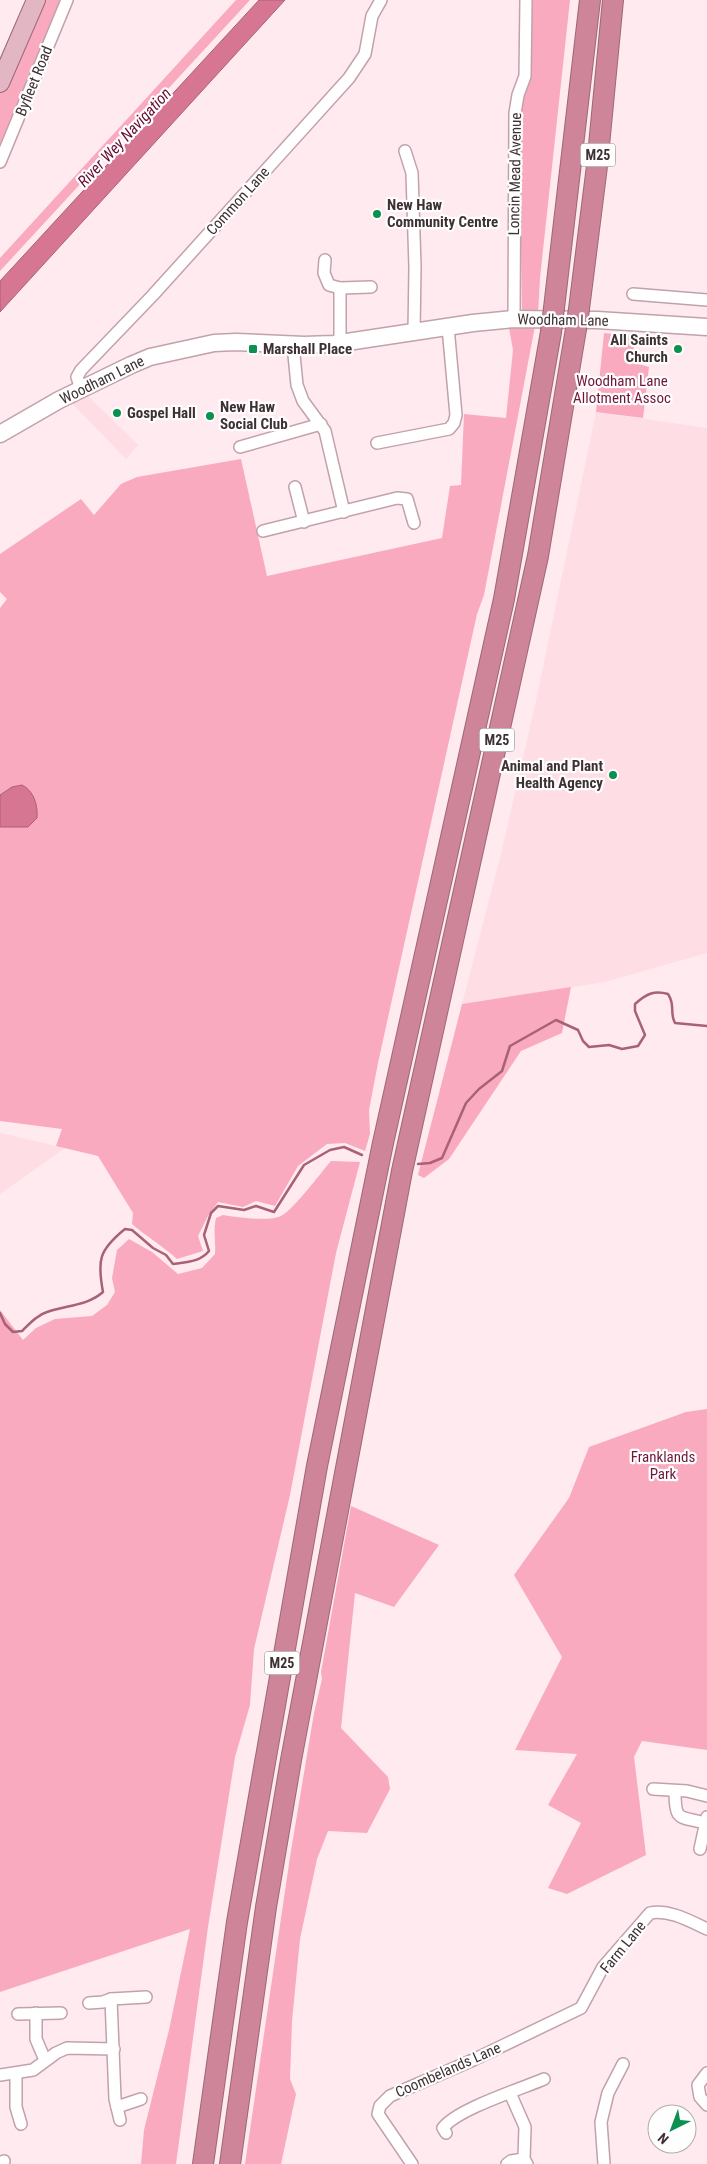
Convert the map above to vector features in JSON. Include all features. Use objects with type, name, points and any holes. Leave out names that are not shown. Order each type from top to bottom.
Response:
[{"type":"highway","name":"M25","points":[[203,2164],[237,1922],[317,1466],[378,1166],[503,608],[554,308],[590,0]]},
{"type":"highway","name":"M25","points":[[230,2164],[266,1908],[291,1760],[406,1148],[538,556],[579,309],[597,166],[613,0]]},
{"type":"main road","name":"Byfleet Road","points":[[0,83],[36,0]]},
{"type":"main road","name":"Woodham Lane","points":[[0,434],[81,389],[150,357],[201,346],[236,342],[293,345],[340,343],[514,319],[597,320],[707,327]]},
{"type":"street","name":"Byfleet Road","points":[[0,162],[67,0]]},
{"type":"street","name":"Common Lane","points":[[81,389],[76,377],[81,370],[146,302],[349,78],[365,54],[372,16],[381,0]]},
{"type":"street","name":"Loncin Mead Avenue","points":[[514,319],[515,113],[518,95],[525,76],[526,0]]},
{"type":"street","points":[[405,151],[412,173],[415,267],[414,332]]},
{"type":"street","points":[[325,260],[324,273],[327,282],[333,287],[371,287]]},
{"type":"street","points":[[340,288],[340,343]]},
{"type":"street","points":[[632,294],[707,300]]},
{"type":"street","points":[[377,443],[427,435],[450,429],[454,423],[456,415],[448,327]]},
{"type":"street","points":[[293,345],[297,385],[303,401],[325,431],[344,512]]},
{"type":"street","points":[[240,447],[321,424]]},
{"type":"street","points":[[295,487],[304,522]]},
{"type":"street","points":[[263,531],[397,498],[407,499],[414,523]]},
{"type":"street","points":[[653,1789],[707,1796]]},
{"type":"street","points":[[675,1792],[675,1812],[679,1816],[706,1820],[700,1849]]},
{"type":"street","name":"Farm Lane","points":[[581,2008],[603,1967],[650,1914],[659,1911],[667,1913],[707,1929]]},
{"type":"street","points":[[89,2003],[103,2002],[111,1999],[146,1997]]},
{"type":"street","points":[[111,1999],[117,2107],[120,2120]]},
{"type":"street","name":"Coombelands Lane","points":[[412,2164],[378,2114],[380,2106],[390,2096],[473,2060],[581,2008]]},
{"type":"street","points":[[18,2014],[61,2013]]},
{"type":"street","points":[[36,2014],[36,2040],[45,2060]]},
{"type":"street","points":[[0,2075],[32,2070],[45,2060],[67,2048],[114,2049]]},
{"type":"street","points":[[604,2164],[602,2122],[608,2093],[623,2064]]},
{"type":"street","points":[[707,2073],[698,2085],[700,2097],[707,2105]]},
{"type":"street","points":[[16,2074],[16,2107],[21,2124]]},
{"type":"street","points":[[446,2133],[443,2128],[447,2123],[462,2113],[544,2078]]},
{"type":"street","points":[[507,2164],[511,2161],[526,2161],[525,2128],[510,2093]]},
{"type":"street","points":[[117,2107],[141,2099]]},
{"type":"shaded area","name":"River Wey Navigation","points":[[259,0],[285,0],[0,312],[0,281]]},
{"type":"shaded area","points":[[85,393],[138,445],[126,459],[71,402]]},
{"type":"shaded area","name":"Animal and Plant Health Agency","points":[[596,412],[707,428],[707,953],[605,982],[462,1004],[501,854],[537,696]]},
{"type":"shaded area","points":[[22,785],[30,791],[34,799],[37,808],[37,818],[28,827],[0,827],[0,795],[12,787]]},
{"type":"shaded area","points":[[0,1133],[65,1148],[0,1194]]},
{"type":"green space","points":[[36,0],[64,0],[0,154],[0,83]]},
{"type":"green space","points":[[236,0],[250,0],[0,271],[0,258]]},
{"type":"green space","points":[[531,0],[570,0],[540,278],[538,315],[522,314],[519,116],[530,78]]},
{"type":"green space","points":[[535,326],[484,595],[477,614],[378,1063],[369,1110],[370,1134],[365,1151],[345,1143],[327,1144],[298,1166],[275,1206],[256,1201],[243,1207],[218,1202],[208,1216],[198,1236],[203,1251],[177,1259],[132,1224],[133,1213],[98,1156],[56,1146],[62,1129],[0,1121],[0,608],[7,599],[0,592],[0,554],[81,499],[94,515],[121,484],[137,477],[241,459],[267,576],[442,538],[450,486],[461,485],[464,414],[506,418],[513,350],[509,328]]},
{"type":"green space","name":"Woodham Lane Allotment Assoc","points":[[604,333],[633,336],[635,363],[649,367],[643,418],[596,412]]},
{"type":"green space","points":[[571,987],[562,1033],[521,1051],[449,1159],[424,1178],[418,1175],[462,1004]]},
{"type":"green space","points":[[331,1161],[360,1162],[336,1253],[290,1495],[254,1649],[250,1705],[235,1757],[208,1927],[176,2164],[141,2164],[144,2130],[169,2030],[190,1929],[0,1992],[0,1310],[23,1340],[36,1328],[55,1319],[92,1316],[107,1305],[115,1292],[112,1278],[117,1250],[129,1239],[152,1252],[178,1274],[202,1268],[215,1254],[216,1218],[223,1215],[261,1219],[281,1216],[300,1199]]},
{"type":"green space","name":"Franklands Park","points":[[707,1409],[707,1750],[642,1741],[634,1757],[646,1855],[567,1894],[548,1888],[581,1823],[548,1805],[577,1754],[515,1750],[562,1657],[514,1575],[569,1498],[589,1447],[686,1412]]},
{"type":"green space","points":[[351,1506],[439,1545],[394,1607],[355,1593],[341,1728],[388,1777],[390,1789],[367,1833],[328,1831],[317,1859],[300,1939],[292,2021],[290,2079],[296,2094],[281,2164],[245,2164],[290,1857]]},
{"type":"waterway","points":[[418,1164],[430,1163],[442,1158],[466,1103],[479,1089],[502,1071],[510,1046],[556,1020],[578,1030],[583,1041],[589,1047],[609,1045],[622,1049],[638,1046],[645,1035],[635,1011],[635,1004],[647,995],[658,992],[668,994],[675,1023],[707,1026]]},
{"type":"waterway","points":[[0,1313],[5,1324],[13,1332],[22,1331],[43,1313],[84,1303],[97,1297],[103,1292],[100,1272],[102,1256],[110,1243],[125,1229],[132,1230],[153,1248],[166,1255],[173,1264],[188,1262],[202,1257],[209,1251],[204,1235],[211,1213],[218,1206],[244,1210],[256,1206],[274,1212],[304,1165],[330,1150],[344,1147],[362,1155]]},
{"type":"place","name":"New Haw Community Centre","points":[[377,214]]},
{"type":"place","name":"Marshall Place","points":[[253,349]]},
{"type":"place","name":"All Saints Church","points":[[678,349]]},
{"type":"place","name":"Gospel Hall","points":[[117,413]]},
{"type":"place","name":"New Haw Social Club","points":[[210,416]]},
{"type":"place","name":"Animal and Plant Health Agency","points":[[613,775]]}]
